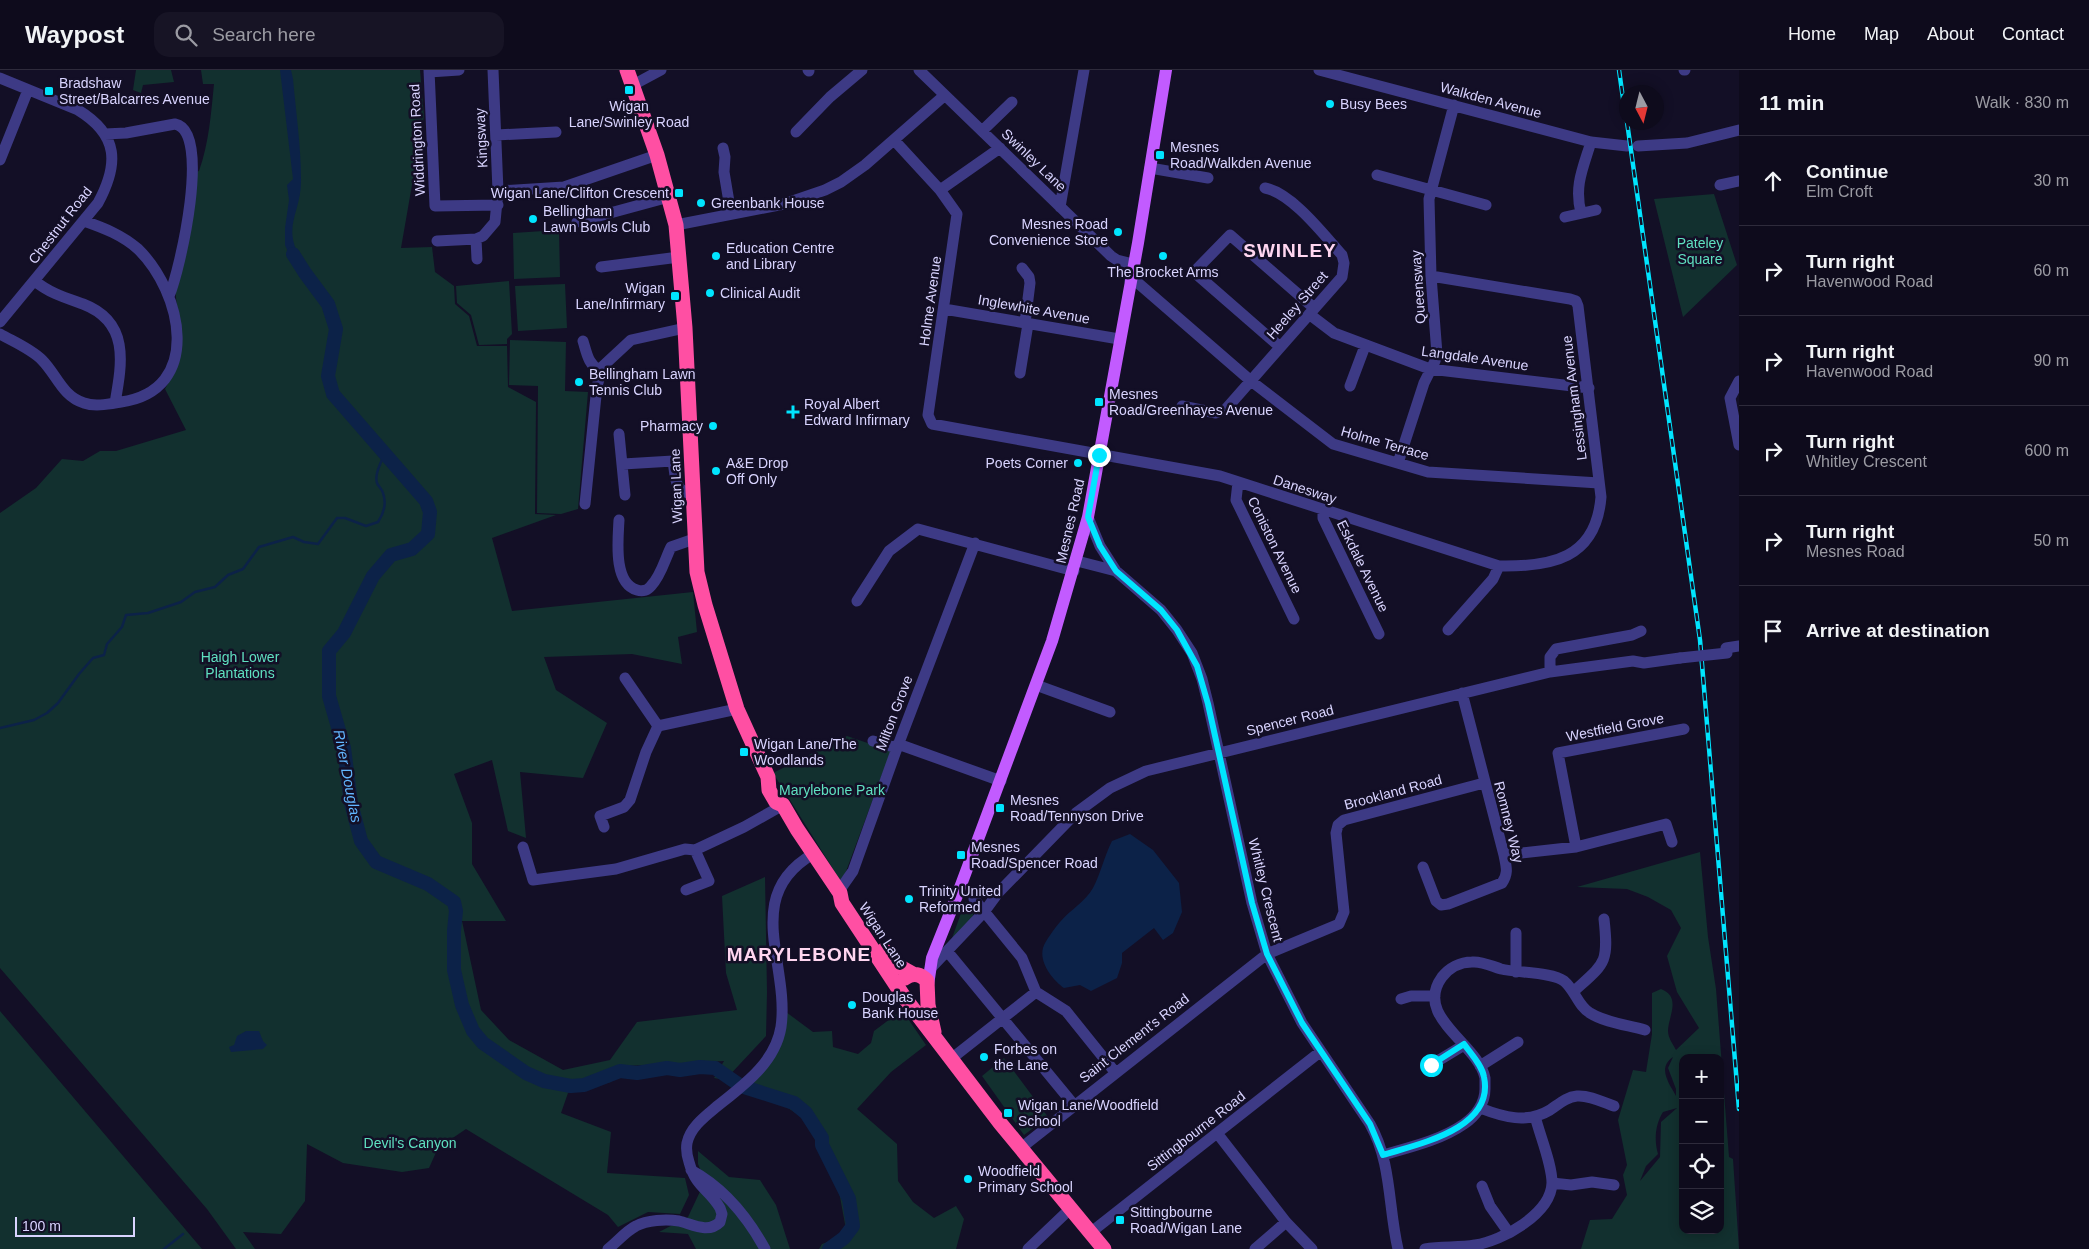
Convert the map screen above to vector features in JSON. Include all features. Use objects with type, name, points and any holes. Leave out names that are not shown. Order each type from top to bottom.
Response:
[{"type":"highway","name":"Wigan Lane","points":[[627,70],[657,155],[676,225],[685,328],[694,539],[699,580],[737,709],[768,777],[778,785],[784,797],[783,805],[813,854],[840,892],[849,898],[892,962],[913,974]]},
{"type":"highway","name":"Wigan Lane","points":[[840,892],[842,903],[904,996],[1021,1148],[1104,1249]]},
{"type":"highway","points":[[913,974],[924,978],[928,987],[927,994],[920,1001],[916,1002],[904,996],[900,987],[904,979],[913,974]]},
{"type":"highway","name":"Wigan Lane","points":[[928,987],[931,1022],[936,1038]]},
{"type":"main road","name":"Mesnes Road","points":[[928,987],[931,964],[940,936],[958,893],[1052,642],[1088,517],[1166,70]]},
{"type":"main road","name":"Mesnes Road","points":[[913,974],[931,964]]},
{"type":"street","points":[[429,71],[459,70]]},
{"type":"street","name":"Kingsway","points":[[476,238],[483,236],[495,222],[498,205],[492,70]]},
{"type":"street","points":[[633,85],[661,70]]},
{"type":"street","points":[[796,132],[830,97],[862,70]]},
{"type":"street","name":"Swinley Lane","points":[[920,70],[1114,258],[1133,264]]},
{"type":"street","points":[[1060,207],[1084,70]]},
{"type":"street","name":"Walkden Avenue","points":[[1319,70],[1591,142],[1615,146],[1687,143],[1739,130]]},
{"type":"street","name":"Widdrington Road","points":[[429,71],[435,206],[498,205]]},
{"type":"street","points":[[0,78],[78,110],[98,123],[105,134],[126,133],[175,124],[180,125],[186,130],[189,137],[192,172],[190,209],[184,244],[169,296]]},
{"type":"street","points":[[0,160],[28,90]]},
{"type":"street","points":[[676,225],[784,204],[825,190],[853,174],[945,95]]},
{"type":"street","points":[[982,131],[1012,102]]},
{"type":"street","name":"Queensway","points":[[1398,463],[1424,383],[1437,354],[1431,276],[1429,199],[1454,106]]},
{"type":"street","points":[[496,135],[556,132]]},
{"type":"street","name":"Chestnut Road","points":[[0,322],[84,221],[106,189],[112,159],[105,134]]},
{"type":"street","name":"Holme Avenue","points":[[894,140],[940,190],[956,211],[958,218],[928,416],[930,421]]},
{"type":"street","points":[[1580,213],[1578,188],[1591,142]]},
{"type":"street","points":[[723,148],[725,158],[724,172],[731,214]]},
{"type":"street","points":[[940,190],[1000,148]]},
{"type":"street","points":[[498,191],[564,187],[657,155]]},
{"type":"street","points":[[1150,168],[1208,178]]},
{"type":"street","points":[[1377,175],[1486,205]]},
{"type":"street","points":[[1720,185],[1739,181]]},
{"type":"street","name":"Heeley Street","points":[[1182,406],[1220,413],[1231,405],[1342,277],[1344,263],[1342,255],[1306,215],[1288,200],[1265,188]]},
{"type":"street","points":[[577,222],[669,197]]},
{"type":"street","points":[[1565,217],[1596,210]]},
{"type":"street","points":[[0,334],[41,359],[63,390],[72,398],[89,405],[116,403],[134,399],[162,384],[172,370],[176,359],[178,342],[169,296],[149,262],[128,241],[115,232],[84,221]]},
{"type":"street","name":"Langdale Avenue","points":[[1280,347],[1194,272],[1230,235],[1334,333],[1430,369],[1589,388]]},
{"type":"street","points":[[437,241],[476,238],[477,258]]},
{"type":"street","points":[[601,267],[679,257]]},
{"type":"street","points":[[1020,373],[1027,324],[1030,282],[1029,277],[1022,268]]},
{"type":"street","name":"Lessingham Avenue","points":[[1431,276],[1570,299],[1576,301],[1578,306],[1601,498],[1600,512],[1596,524],[1581,547],[1558,560],[1536,564],[1499,566]]},
{"type":"street","points":[[35,281],[55,293],[96,310],[112,325],[118,337],[120,354],[116,403]]},
{"type":"street","name":"Holme Terrace","points":[[1130,281],[1138,283],[1251,381],[1327,441],[1428,472],[1599,482]]},
{"type":"street","name":"Inglewhite Avenue","points":[[944,309],[1120,339]]},
{"type":"street","points":[[585,504],[600,371],[631,340],[685,328]]},
{"type":"street","points":[[584,340],[588,359],[593,367],[600,371]]},
{"type":"street","points":[[1350,386],[1365,346]]},
{"type":"street","points":[[1739,381],[1730,398],[1739,445]]},
{"type":"street","name":"Danesway","points":[[930,421],[937,425],[1220,476],[1499,566]]},
{"type":"street","points":[[619,434],[625,495]]},
{"type":"street","points":[[623,464],[673,461],[677,485],[683,492],[692,494]]},
{"type":"street","name":"Coniston Avenue","points":[[1238,482],[1236,500],[1294,619]]},
{"type":"street","name":"Eskdale Avenue","points":[[1323,510],[1323,518],[1379,634]]},
{"type":"street","name":"Whitley Crescent","points":[[1088,517],[1100,546],[1116,571],[1161,610],[1192,653],[1202,679],[1252,903],[1267,954],[1287,996],[1320,1052],[1370,1124],[1383,1155],[1398,1249]]},
{"type":"street","points":[[619,520],[618,554],[623,578],[630,588],[641,592],[650,588],[655,581],[671,547],[694,539]]},
{"type":"street","name":"Whitley Crescent","points":[[857,601],[889,551],[918,529],[1075,566],[1116,571]]},
{"type":"street","name":"Milton Grove","points":[[840,892],[853,871],[975,543]]},
{"type":"street","points":[[1448,630],[1493,579],[1499,566]]},
{"type":"street","points":[[1550,672],[1550,657],[1556,650],[1632,635],[1641,631]]},
{"type":"street","points":[[1726,651],[1739,646]]},
{"type":"street","points":[[1726,651],[1739,652]]},
{"type":"street","name":"Spencer Road","points":[[931,964],[950,948],[984,912],[998,893],[1076,813],[1110,788],[1146,771],[1462,692],[1550,672],[1632,661],[1643,657],[1680,656],[1726,651]]},
{"type":"street","points":[[625,678],[658,726]]},
{"type":"street","points":[[1036,685],[1110,712]]},
{"type":"street","name":"Romney Way","points":[[1423,867],[1436,901],[1441,905],[1502,883],[1506,877],[1507,870],[1504,854],[1484,783],[1462,692]]},
{"type":"street","points":[[658,726],[737,709]]},
{"type":"street","points":[[604,827],[600,816],[624,807],[630,800],[646,752],[658,726]]},
{"type":"street","name":"Westfield Grove","points":[[1576,847],[1558,753],[1684,729]]},
{"type":"street","points":[[873,741],[898,746],[1000,780]]},
{"type":"street","name":"Brookland Road","points":[[1267,954],[1339,924],[1341,921],[1344,912],[1336,833],[1338,825],[1344,820],[1484,783]]},
{"type":"street","points":[[524,847],[533,880],[616,869],[685,849],[695,850],[744,827],[783,805]]},
{"type":"street","points":[[1504,854],[1576,847],[1665,818],[1672,842]]},
{"type":"street","points":[[686,890],[710,881],[695,850]]},
{"type":"street","points":[[608,1249],[636,1226],[658,1220],[679,1221],[696,1227],[707,1228],[717,1225],[722,1217],[720,1208],[694,1178],[686,1145],[691,1134],[704,1117],[758,1072],[776,1044],[781,1027],[778,964],[772,932],[777,894],[790,870],[813,854]]},
{"type":"street","points":[[958,893],[982,900],[998,893]]},
{"type":"street","points":[[974,899],[1022,958],[1036,992],[1066,1011],[1115,1072]]},
{"type":"street","points":[[1573,992],[1600,967],[1606,950],[1607,926]]},
{"type":"street","points":[[1516,933],[1516,972]]},
{"type":"street","points":[[940,936],[1003,1018],[1074,1105]]},
{"type":"street","name":"Saint Clement's Road","points":[[1021,1148],[1267,954]]},
{"type":"street","points":[[1383,1155],[1433,1140],[1465,1123],[1480,1108],[1485,1094],[1484,1078],[1480,1066],[1440,1016],[1435,1004],[1435,996],[1441,979],[1459,964],[1479,962],[1516,972],[1554,976],[1564,982],[1582,1006],[1591,1014],[1632,1022],[1645,1030]]},
{"type":"street","points":[[951,1059],[1036,992]]},
{"type":"street","points":[[1398,1000],[1411,996],[1435,996]]},
{"type":"street","points":[[1480,1066],[1518,1042]]},
{"type":"street","points":[[1429,1066],[1464,1044]]},
{"type":"street","name":"Sittingbourne Road","points":[[1090,1233],[1320,1052]]},
{"type":"street","points":[[1480,1108],[1506,1117],[1535,1116],[1576,1096],[1608,1100]]},
{"type":"street","points":[[1425,1249],[1476,1247],[1508,1233],[1543,1206],[1549,1196],[1552,1183],[1535,1116]]},
{"type":"street","points":[[1217,1133],[1286,1222],[1312,1249]]},
{"type":"street","points":[[691,1170],[704,1177],[741,1210],[765,1249]]},
{"type":"street","points":[[1552,1183],[1571,1185],[1592,1182],[1615,1185]]},
{"type":"street","points":[[1479,1183],[1490,1206],[1508,1233]]},
{"type":"street","points":[[1028,1249],[1070,1209]]},
{"type":"street","points":[[1255,1249],[1286,1222]]},
{"type":"green space","points":[[136,70],[171,70],[174,82],[143,85],[141,93],[133,90]]},
{"type":"green space","name":"Haigh Lower Plantations","points":[[201,70],[420,70],[424,116],[401,248],[432,247],[435,272],[454,286],[455,304],[469,316],[477,346],[507,346],[508,387],[536,402],[535,514],[556,515],[492,538],[512,611],[693,592],[697,632],[678,637],[682,664],[632,654],[544,657],[556,690],[607,723],[583,778],[520,772],[526,838],[508,831],[492,760],[454,774],[472,823],[472,864],[506,921],[462,921],[481,1010],[509,1040],[563,1070],[610,1060],[637,1022],[737,1010],[726,973],[722,896],[765,877],[766,1036],[725,1080],[714,1078],[724,1061],[626,1066],[611,1082],[568,1093],[561,1113],[611,1132],[607,1173],[685,1178],[689,1195],[680,1214],[648,1212],[618,1227],[608,1215],[466,1129],[438,1148],[429,1168],[402,1172],[343,1163],[307,1144],[305,1201],[281,1234],[243,1232],[255,1249],[236,1249],[207,1209],[0,968],[0,513],[36,488],[62,459],[83,461],[100,451],[116,451],[186,430],[165,389],[174,370],[179,353],[176,286],[195,172],[199,171],[211,117],[214,84],[203,84]]},
{"type":"green space","name":"Pateley Square","points":[[1714,194],[1737,265],[1683,317],[1654,199]]},
{"type":"green space","points":[[559,230],[560,277],[514,279],[513,233]]},
{"type":"green space","points":[[509,281],[512,334],[507,339],[507,344],[479,345],[471,315],[457,303],[456,286]]},
{"type":"green space","points":[[565,284],[567,328],[518,331],[515,286]]},
{"type":"green space","points":[[510,340],[566,342],[565,391],[588,392],[578,509],[561,514],[537,513],[538,386],[509,385]]},
{"type":"green space","name":"Marylebone Park","points":[[847,736],[891,751],[845,874],[840,880],[773,773]]},
{"type":"green space","points":[[1700,852],[1708,937],[1716,989],[1721,1054],[1679,1054],[1679,1234],[1724,1234],[1724,1092],[1729,1157],[1733,1159],[1739,1249],[1581,1249],[1590,1220],[1612,1219],[1627,1195],[1623,1175],[1627,1165],[1618,1120],[1633,1070],[1646,1072],[1652,1034],[1652,993],[1661,989],[1671,997],[1672,1008],[1668,1034],[1676,1050],[1699,1028],[1677,992],[1667,956],[1681,928],[1671,910],[1648,897],[1627,889],[1577,887]],"holes":[[[1673,1057],[1668,1068],[1676,1089],[1676,1096],[1665,1071],[1668,1061]],[[1677,1108],[1661,1122],[1660,1157],[1640,1181],[1646,1166],[1658,1154],[1656,1133],[1658,1122],[1663,1112]]]},
{"type":"green space","points":[[965,902],[970,903],[974,912],[972,918],[951,941]]},
{"type":"green space","points":[[902,1010],[926,1045],[891,1072],[857,1109],[897,1144],[898,1181],[913,1202],[934,1218],[956,1206],[964,1219],[956,1249],[819,1249],[822,1244],[847,1235],[836,1175],[803,1118],[749,1082],[779,1044],[786,1012],[813,1032],[832,1031],[833,1047],[858,1054],[871,1043],[874,1031]]},
{"type":"green space","points":[[0,1011],[202,1249],[0,1249]]},
{"type":"green space","points":[[1004,1058],[1048,1117],[1024,1135],[982,1076]]},
{"type":"green space","points":[[698,1151],[729,1177],[760,1180],[776,1205],[790,1249],[696,1249],[688,1234],[659,1232],[688,1217],[705,1181],[698,1164]]},
{"type":"water","points":[[280,70],[291,70],[293,79],[301,179],[292,230],[293,240],[304,264],[302,271],[296,270],[285,245],[285,228],[289,200],[287,185],[293,179]]},
{"type":"water","points":[[1130,834],[1153,850],[1179,883],[1182,912],[1173,933],[1163,940],[1154,928],[1122,953],[1122,963],[1117,978],[1091,991],[1080,985],[1064,988],[1051,976],[1045,965],[1042,954],[1044,945],[1060,922],[1086,898],[1093,888],[1112,841]]},
{"type":"water","points":[[246,1031],[259,1031],[267,1045],[263,1049],[231,1052],[229,1047],[234,1045],[237,1036]]},
{"type":"waterway","name":"River Douglas","points":[[293,254],[328,304],[336,329],[328,376],[333,394],[426,501],[430,512],[428,534],[412,549],[391,555],[373,576],[344,633],[329,651],[329,696],[344,748],[351,803],[361,841],[376,862],[428,884],[454,902],[456,911],[454,970],[462,1005],[473,1031],[483,1043],[526,1073],[544,1081],[571,1086],[584,1085],[620,1071],[637,1073],[667,1068],[680,1070],[700,1067],[715,1068],[741,1086],[794,1103],[806,1113],[822,1138],[822,1145],[849,1199],[853,1226],[844,1238],[829,1249]]},
{"type":"waterway","points":[[0,728],[34,720],[47,713],[58,703],[93,658],[104,655],[107,644],[122,627],[126,615],[148,613],[181,602],[195,592],[215,587],[228,575],[243,569],[259,547],[293,537],[304,542],[318,544],[337,518],[345,518],[366,526],[378,522],[383,512],[385,501],[376,479],[385,452]]},
{"type":"waterway","points":[[164,1249],[183,1234]]},
{"type":"railway","points":[[1619,70],[1621,85]]},
{"type":"railway","points":[[1628,130],[1700,640],[1739,1109]]},
{"type":"place","name":"Wigan Lane/Swinley Road","points":[[629,90]]},
{"type":"place","name":"Bradshaw Street/Balcarres Avenue","points":[[49,91]]},
{"type":"place","name":"Busy Bees","points":[[1330,104]]},
{"type":"place","name":"Mesnes Road/Walkden Avenue","points":[[1160,155]]},
{"type":"place","name":"Wigan Lane/Clifton Crescent","points":[[679,193]]},
{"type":"place","name":"Greenbank House","points":[[701,203]]},
{"type":"place","name":"Bellingham Lawn Bowls Club","points":[[533,219]]},
{"type":"place","name":"Mesnes Road Convenience Store","points":[[1118,232]]},
{"type":"place","name":"Education Centre and Library","points":[[716,256]]},
{"type":"place","name":"The Brocket Arms","points":[[1163,256]]},
{"type":"place","name":"Clinical Audit","points":[[710,293]]},
{"type":"place","name":"Wigan Lane/Infirmary","points":[[675,296]]},
{"type":"place","name":"Bellingham Lawn Tennis Club","points":[[579,382]]},
{"type":"place","name":"Mesnes Road/Greenhayes Avenue","points":[[1099,402]]},
{"type":"place","name":"Royal Albert Edward Infirmary","points":[[793,412]]},
{"type":"place","name":"Pharmacy","points":[[713,426]]},
{"type":"place","name":"Poets Corner","points":[[1078,463]]},
{"type":"place","name":"A&E Drop Off Only","points":[[716,471]]},
{"type":"place","name":"Wigan Lane/The Woodlands","points":[[744,752]]},
{"type":"place","name":"Mesnes Road/Tennyson Drive","points":[[1000,808]]},
{"type":"place","name":"Mesnes Road/Spencer Road","points":[[961,855]]},
{"type":"place","name":"Trinity United Reformed","points":[[909,899]]},
{"type":"place","name":"Douglas Bank House","points":[[852,1005]]},
{"type":"place","name":"Forbes on the Lane","points":[[984,1057]]},
{"type":"place","name":"Wigan Lane/Woodfield School","points":[[1008,1113]]},
{"type":"place","name":"Woodfield Primary School","points":[[968,1179]]},
{"type":"place","name":"Sittingbourne Road/Wigan Lane","points":[[1120,1220]]},
{"type":"district","name":"SWINLEY","points":[[1290,250]]},
{"type":"district","name":"MARYLEBONE","points":[[799,954]]},
{"type":"route","points":[[1099,455],[1088,517],[1100,546],[1116,571],[1161,610],[1192,653],[1202,679],[1252,903],[1267,954],[1283,989],[1302,1023],[1370,1124],[1383,1155],[1433,1140],[1465,1123],[1480,1108],[1485,1094],[1484,1078],[1480,1066],[1464,1044],[1431,1065]]},
{"type":"park label","name":"Devil's Canyon","points":[[410,1143]]}]
